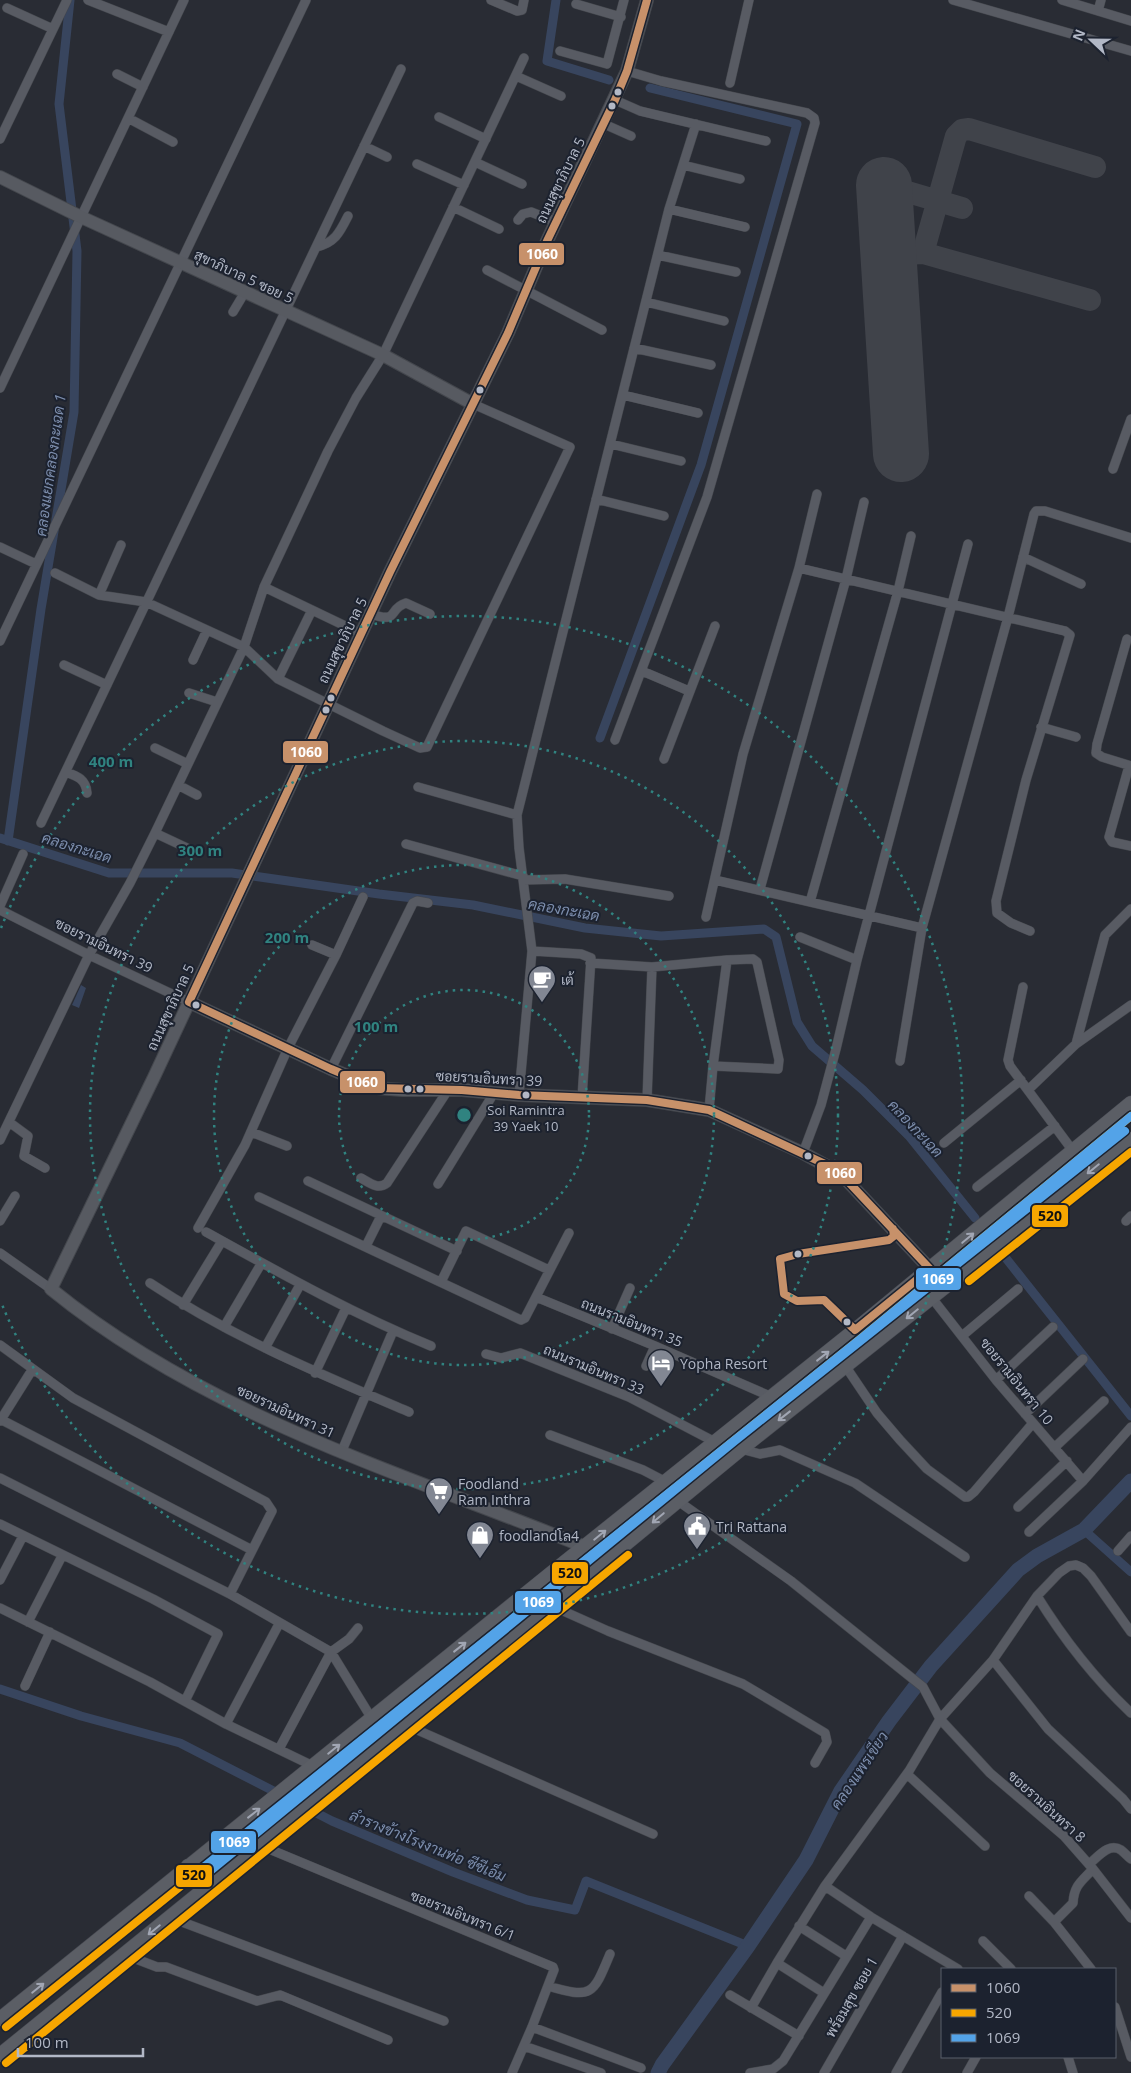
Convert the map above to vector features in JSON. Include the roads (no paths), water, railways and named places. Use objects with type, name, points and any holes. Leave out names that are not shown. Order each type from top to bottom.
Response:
[{"type":"main road","points":[[0,2019],[772,1397],[1131,1103]]},
{"type":"main road","points":[[0,2055],[257,1844],[552,1606],[678,1501],[1131,1138]]},
{"type":"main road","points":[[220,1840],[218,1846],[220,1854],[231,1860],[239,1860]]},
{"type":"main road","points":[[188,1866],[205,1888]]},
{"type":"street","points":[[0,139],[67,0]]},
{"type":"street","points":[[88,0],[168,32]]},
{"type":"street","points":[[0,388],[184,0]]},
{"type":"street","points":[[0,641],[306,0]]},
{"type":"street","points":[[491,0],[517,11],[522,10],[524,0]]},
{"type":"street","points":[[560,51],[607,64],[624,0]]},
{"type":"street","name":"ถนนสุขาภิบาล 5","points":[[51,1289],[189,1002],[327,705],[473,404],[527,290],[556,222],[604,124],[627,71],[647,0]]},
{"type":"street","points":[[730,83],[749,0]]},
{"type":"street","points":[[953,0],[1131,51]]},
{"type":"street","points":[[1062,0],[1131,21]]},
{"type":"street","points":[[1098,11],[1101,0]]},
{"type":"street","points":[[576,4],[621,17]]},
{"type":"street","points":[[7,8],[55,25]]},
{"type":"street","points":[[0,1140],[89,955],[130,883],[155,833],[244,647],[264,587],[328,451],[356,398],[383,355],[524,58]]},
{"type":"street","points":[[41,824],[401,69]]},
{"type":"street","points":[[615,740],[713,478],[815,123],[814,118],[807,113],[661,81],[627,71]]},
{"type":"street","points":[[117,74],[143,87]]},
{"type":"street","points":[[516,76],[561,96]]},
{"type":"street","points":[[615,100],[640,110],[766,141]]},
{"type":"street","points":[[439,117],[486,139]]},
{"type":"street","points":[[128,118],[173,142]]},
{"type":"street","points":[[604,124],[631,136]]},
{"type":"street","points":[[519,1095],[532,950],[517,815],[669,210],[696,124]]},
{"type":"street","points":[[364,146],[387,157]]},
{"type":"street","points":[[475,162],[522,184]]},
{"type":"street","points":[[418,164],[464,185]]},
{"type":"street","points":[[683,164],[740,179]]},
{"type":"street","name":"สุขาภิบาล 5 ซอย 5","points":[[0,177],[81,217],[383,355],[473,404]]},
{"type":"street","points":[[453,207],[499,229]]},
{"type":"street","points":[[669,210],[745,226]]},
{"type":"street","points":[[518,220],[523,214],[531,212],[556,222]]},
{"type":"street","points":[[316,247],[331,242],[338,236],[348,216]]},
{"type":"street","points":[[658,255],[736,272]]},
{"type":"street","points":[[487,270],[602,330]]},
{"type":"street","points":[[233,312],[245,292]]},
{"type":"street","points":[[646,302],[724,321]]},
{"type":"street","points":[[634,348],[712,365]]},
{"type":"street","points":[[623,395],[698,413]]},
{"type":"street","points":[[55,573],[100,595],[146,602],[244,647],[278,679],[327,705],[420,748],[427,747],[570,447],[473,404]]},
{"type":"street","points":[[1113,469],[1131,419]]},
{"type":"street","points":[[611,444],[681,461]]},
{"type":"street","points":[[706,917],[743,754],[799,568],[817,494]]},
{"type":"street","points":[[596,499],[664,516]]},
{"type":"street","points":[[760,889],[846,579],[864,502]]},
{"type":"street","points":[[900,1060],[922,928],[1008,617],[1034,514],[1040,510],[1131,538]]},
{"type":"street","points":[[810,902],[898,591],[911,536]]},
{"type":"street","points":[[803,1153],[821,1105],[857,960],[968,544]]},
{"type":"street","points":[[100,595],[121,545]]},
{"type":"street","points":[[0,547],[36,564]]},
{"type":"street","points":[[1023,557],[1081,584]]},
{"type":"street","points":[[799,568],[1065,631],[1070,635],[1041,727],[995,908],[1002,917],[1030,931]]},
{"type":"street","points":[[264,587],[362,634]]},
{"type":"street","points":[[371,614],[385,619],[389,618],[400,605],[406,603],[430,614]]},
{"type":"street","points":[[278,679],[312,610]]},
{"type":"street","points":[[664,759],[715,626]]},
{"type":"street","points":[[193,660],[207,630]]},
{"type":"street","points":[[1128,639],[1096,749],[1098,755],[1130,766],[1109,837],[1112,842],[1131,846]]},
{"type":"street","points":[[64,665],[107,685]]},
{"type":"street","points":[[642,671],[689,691]]},
{"type":"street","points":[[189,693],[218,702]]},
{"type":"street","points":[[1041,727],[1076,737]]},
{"type":"street","points":[[155,748],[188,764]]},
{"type":"street","points":[[66,772],[82,780],[86,786],[87,793]]},
{"type":"street","points":[[178,785],[198,795]]},
{"type":"street","points":[[418,786],[517,815]]},
{"type":"street","points":[[155,833],[187,848]]},
{"type":"street","points":[[406,844],[523,878],[565,879],[668,896]]},
{"type":"street","points":[[0,906],[23,854]]},
{"type":"street","points":[[715,880],[922,928]]},
{"type":"street","points":[[363,897],[336,955],[288,1048],[251,1132],[202,1230],[300,1285],[393,1331],[431,1346]]},
{"type":"street","points":[[331,1068],[413,903],[416,901],[428,903]]},
{"type":"street","points":[[1076,1044],[1105,935],[1131,909]]},
{"type":"street","name":"ซอยรามอินทรา 39","points":[[0,910],[89,955],[377,1088],[647,1100],[709,1110],[803,1153],[841,1174],[930,1269]]},
{"type":"street","points":[[800,937],[857,960]]},
{"type":"street","points":[[312,945],[336,955]]},
{"type":"street","points":[[532,950],[582,954],[590,958],[582,1098]]},
{"type":"street","points":[[590,962],[652,968],[753,959],[759,964],[779,1060],[778,1069],[713,1066]]},
{"type":"street","points":[[709,1110],[727,960]]},
{"type":"street","points":[[647,1100],[652,968]]},
{"type":"street","points":[[1023,987],[1008,1060],[1010,1066],[1072,1151]]},
{"type":"street","points":[[1028,1090],[1076,1044],[1131,1005]]},
{"type":"street","points":[[944,1143],[1021,1080]]},
{"type":"street","points":[[361,1178],[378,1187],[383,1187],[387,1183],[448,1090]]},
{"type":"street","points":[[438,1184],[494,1093]]},
{"type":"street","points":[[9,1122],[28,1136],[23,1152],[24,1156],[45,1168]]},
{"type":"street","points":[[977,1188],[1055,1126]]},
{"type":"street","points":[[251,1132],[287,1146]]},
{"type":"street","points":[[308,1181],[457,1251]]},
{"type":"street","points":[[0,1221],[15,1196]]},
{"type":"street","points":[[259,1197],[521,1320],[525,1318],[569,1233]]},
{"type":"street","points":[[366,1246],[381,1216]]},
{"type":"street","points":[[441,1282],[466,1231],[549,1270]]},
{"type":"street","points":[[183,1305],[222,1241]]},
{"type":"street","name":"ซอยรามอินทรา 31","points":[[0,1253],[130,1347],[275,1424],[341,1453],[585,1547]]},
{"type":"street","points":[[224,1327],[261,1264]]},
{"type":"street","points":[[150,1284],[183,1305],[315,1373],[409,1412]]},
{"type":"street","points":[[265,1348],[300,1285]]},
{"type":"street","points":[[612,1329],[630,1288]]},
{"type":"street","points":[[962,1336],[1018,1289]]},
{"type":"street","name":"ถนนรามอินทรา 35","points":[[536,1297],[772,1397]]},
{"type":"street","name":"ซอยรามอินทรา 10","points":[[932,1298],[996,1380],[1083,1481]]},
{"type":"street","points":[[315,1373],[346,1308]]},
{"type":"street","points":[[996,1380],[1053,1327]]},
{"type":"street","points":[[341,1453],[393,1331]]},
{"type":"street","points":[[0,1345],[73,1398],[266,1502],[272,1511],[230,1594]]},
{"type":"street","points":[[646,1366],[655,1346]]},
{"type":"street","name":"ถนนรามอินทรา 33","points":[[486,1354],[501,1358],[520,1352],[629,1397],[716,1442]]},
{"type":"street","points":[[1025,1414],[1083,1359]]},
{"type":"street","points":[[846,1367],[877,1413],[900,1440],[928,1469],[965,1497],[974,1492],[1033,1423]]},
{"type":"street","points":[[32,1370],[0,1420],[252,1550]]},
{"type":"street","points":[[1054,1448],[1104,1401]]},
{"type":"street","points":[[1029,1532],[1083,1481],[1131,1427]]},
{"type":"street","points":[[550,1434],[643,1470],[666,1482]]},
{"type":"street","points":[[741,1450],[760,1454],[780,1450],[855,1482],[966,1557]]},
{"type":"street","points":[[1018,1507],[1067,1461]]},
{"type":"street","points":[[0,1478],[230,1594],[279,1624],[331,1652],[372,1719]]},
{"type":"street","name":"ซอยรามอินทรา 8","points":[[678,1501],[776,1570],[923,1687],[940,1719],[990,1773],[1064,1836],[1091,1866],[1131,1918]]},
{"type":"street","points":[[0,1524],[62,1556],[154,1599],[218,1634],[185,1700]]},
{"type":"street","points":[[0,1580],[23,1536]]},
{"type":"street","points":[[1118,1551],[1131,1536]]},
{"type":"street","points":[[28,1622],[62,1556]]},
{"type":"street","points":[[751,2008],[825,1886],[907,1774],[940,1719],[993,1660],[1037,1596],[1059,1573],[1069,1566],[1076,1565],[1083,1568],[1091,1576],[1131,1632]]},
{"type":"street","points":[[1037,1596],[1091,1670],[1131,1713]]},
{"type":"street","points":[[552,1606],[608,1631],[743,1684],[809,1723],[825,1733],[828,1739],[815,1763]]},
{"type":"street","points":[[0,1608],[185,1700],[226,1724],[313,1766]]},
{"type":"street","points":[[226,1724],[279,1624]]},
{"type":"street","points":[[279,1749],[331,1652],[350,1639],[358,1628]]},
{"type":"street","points":[[25,1686],[50,1632]]},
{"type":"street","points":[[993,1660],[1048,1729],[1123,1799],[1131,1809]]},
{"type":"street","points":[[406,1725],[653,1834]]},
{"type":"street","points":[[907,1774],[985,1846]]},
{"type":"street","name":"ซอยรามอินทรา 6/1","points":[[257,1844],[551,1966],[554,1970],[512,2073]]},
{"type":"street","points":[[1054,1922],[1073,1903],[1073,1892],[1076,1887],[1091,1866],[1108,1848],[1114,1847],[1131,1859]]},
{"type":"street","points":[[825,1886],[871,1917],[955,1968]]},
{"type":"street","points":[[1029,1896],[1054,1922],[1089,1968]]},
{"type":"street","points":[[169,1917],[444,2021]]},
{"type":"street","points":[[750,2073],[773,2069],[779,2066],[871,1917]]},
{"type":"street","points":[[799,1926],[846,1956]]},
{"type":"street","name":"พร้อมสุข ซอย 1","points":[[824,2073],[903,1936]]},
{"type":"street","points":[[983,1941],[1010,1968]]},
{"type":"street","points":[[123,1954],[157,1967],[166,1967],[257,2001],[280,1995],[388,2040]]},
{"type":"street","points":[[548,1986],[577,1993],[590,1990],[599,1981],[610,1954]]},
{"type":"street","points":[[777,1963],[824,1993]]},
{"type":"street","points":[[896,2073],[941,1994]]},
{"type":"street","points":[[730,1995],[798,2036]]},
{"type":"street","points":[[1116,2011],[1131,2056]]},
{"type":"street","points":[[532,2027],[640,2068]]},
{"type":"street","points":[[524,2046],[601,2073]]},
{"type":"street","points":[[967,2073],[975,2058]]},
{"type":"street","points":[[1068,2058],[1073,2073]]},
{"type":"water","points":[[81,985],[86,988],[79,1008],[72,1005]]},
{"type":"waterway","name":"คลองแยกคลองกะเฉด 1","points":[[8,841],[41,609],[74,412],[77,251],[59,104],[70,0]]},
{"type":"waterway","points":[[556,0],[547,61],[609,80]]},
{"type":"waterway","points":[[600,738],[701,465],[797,124],[650,88]]},
{"type":"waterway","name":"คลองกะเฉด","points":[[0,838],[109,873],[232,873],[473,905],[585,928],[661,936],[764,929],[776,937],[797,1022],[812,1046],[863,1090],[909,1136],[975,1218]]},
{"type":"waterway","name":"คลองกะเฉด","points":[[1005,1257],[1131,1416]]},
{"type":"waterway","name":"คลองแพรเขียว","points":[[658,2073],[806,1860],[841,1791],[889,1721],[931,1666],[1018,1570],[1037,1556],[1084,1530],[1131,1481]]},
{"type":"waterway","points":[[1084,1530],[1131,1572]]},
{"type":"waterway","name":"ลำรางข้างโรงงานท่อ ซีซีเอ็ม","points":[[0,1689],[81,1716],[180,1743],[332,1821],[453,1872],[527,1900],[575,1910],[586,1881],[748,1946]]},
{"type":"place","name":"เต้","points":[[542,1003]]},
{"type":"place","name":"Soi Ramintra 39 Yaek 10","points":[[526,1095]]},
{"type":"place","name":"Yopha Resort","points":[[661,1387]]},
{"type":"place","name":"Foodland Ram Inthra","points":[[439,1515]]},
{"type":"place","name":"Tri Rattana","points":[[697,1550]]},
{"type":"place","name":"foodlandโล4","points":[[480,1559]]}]
